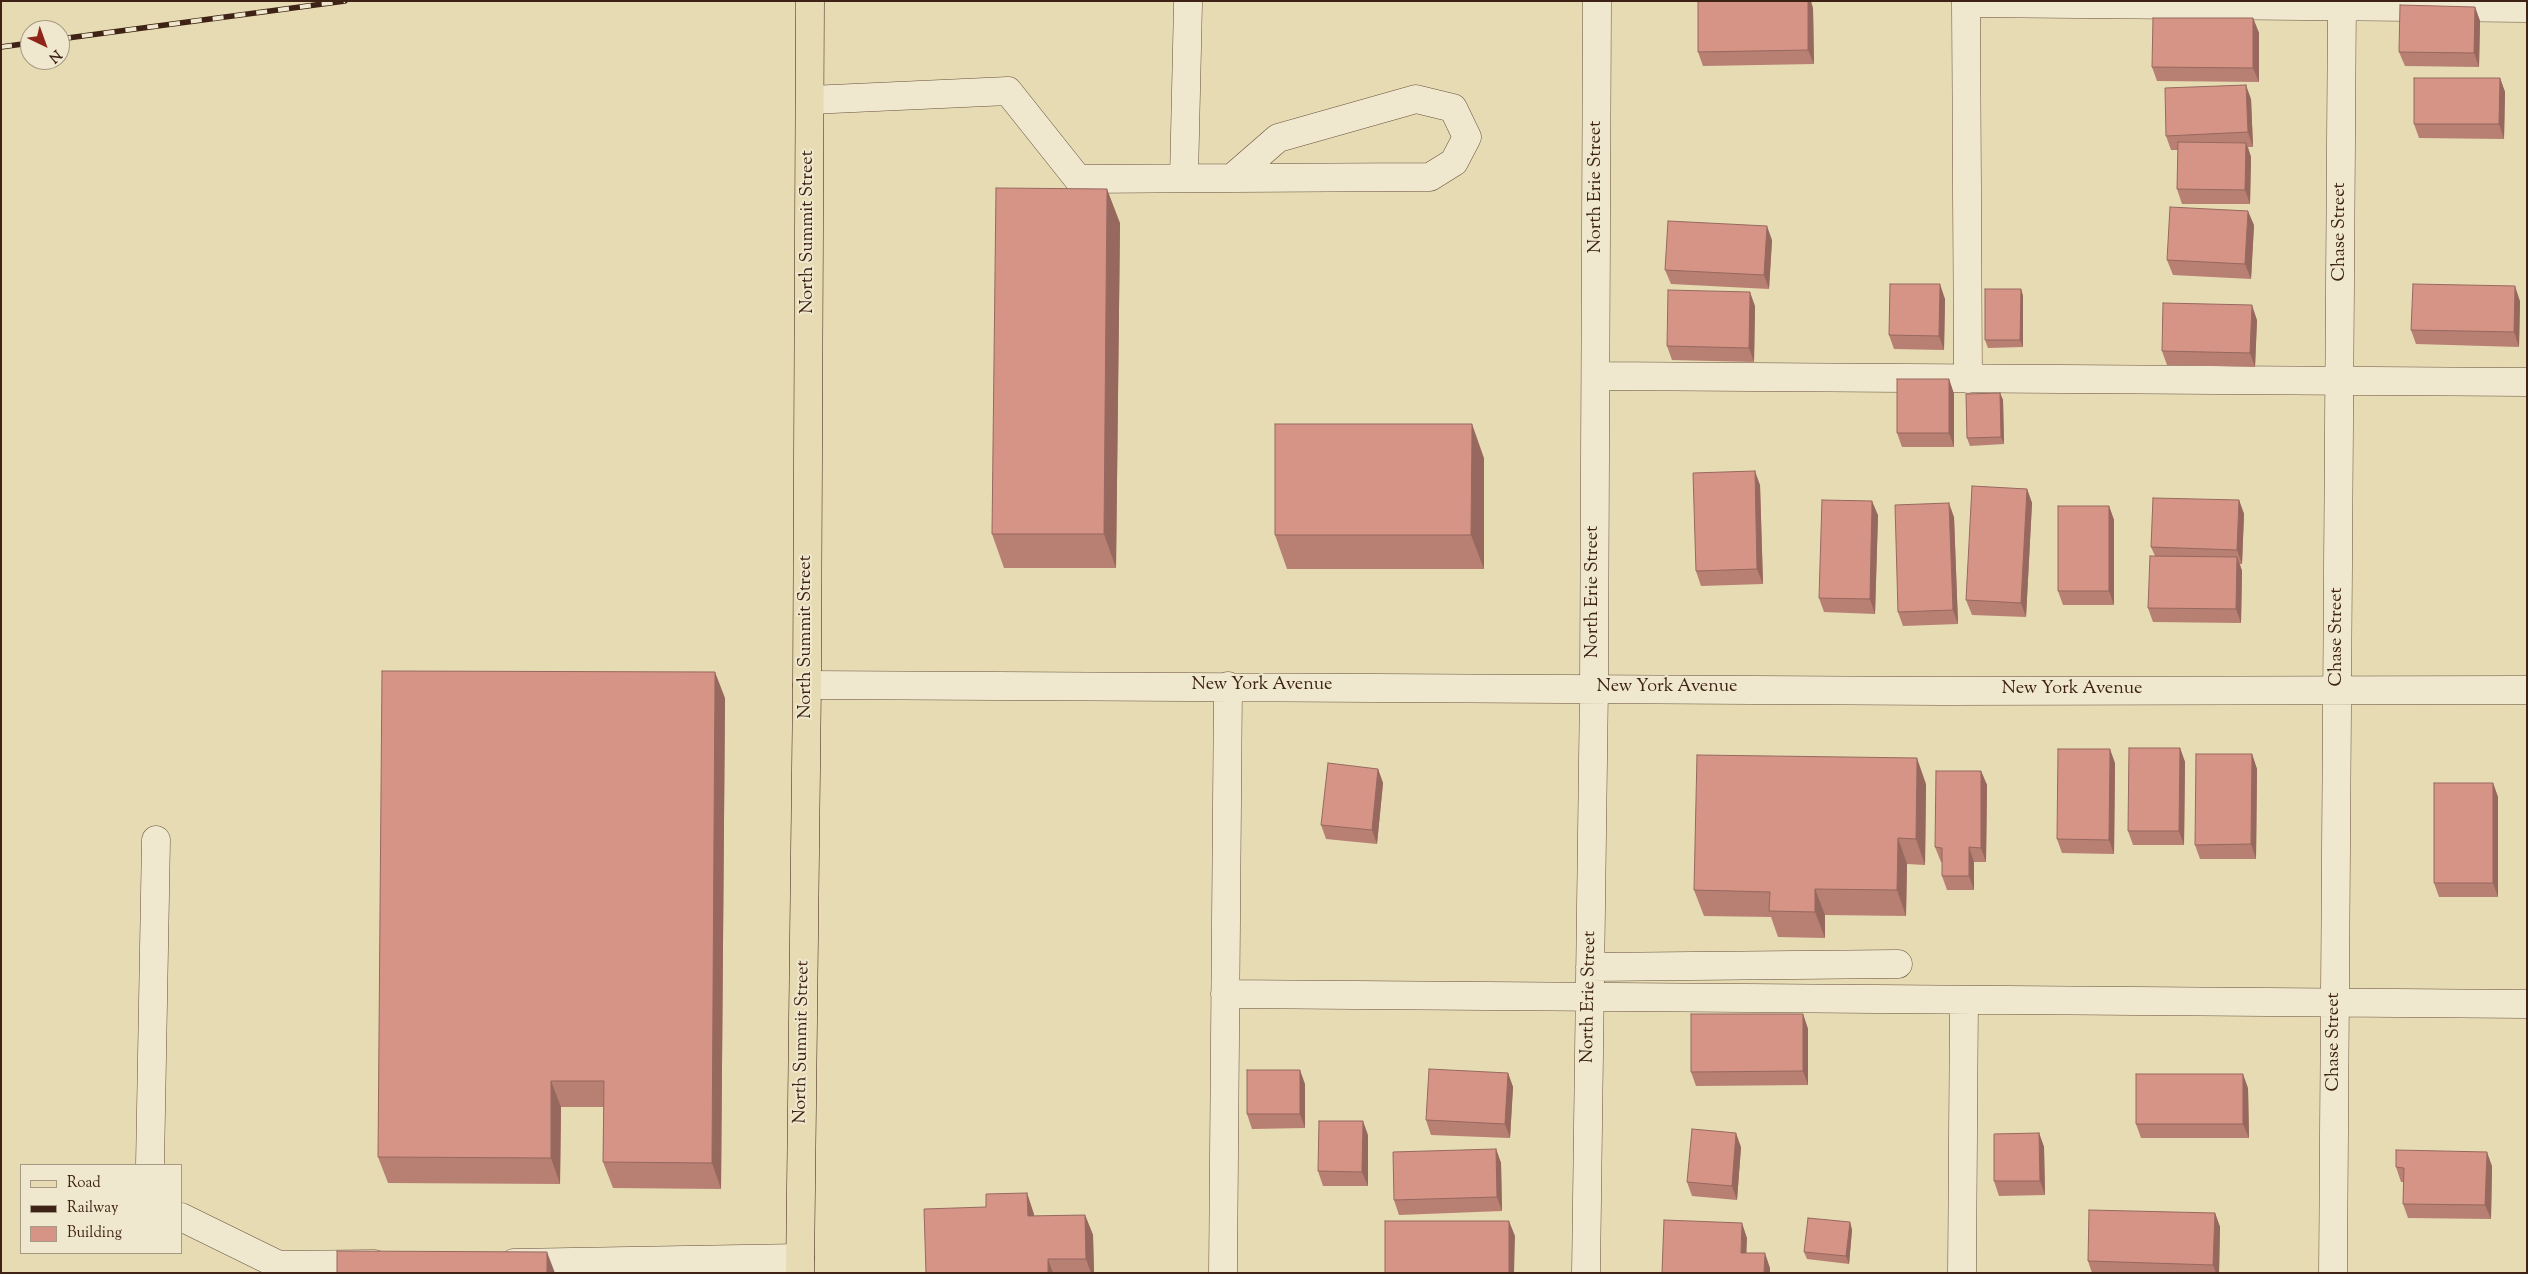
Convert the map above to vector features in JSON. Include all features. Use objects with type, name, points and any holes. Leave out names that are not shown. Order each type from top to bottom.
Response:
[{"type":"main road","name":"North Summit Street","points":[[800,1266],[807,684],[810,1]]},
{"type":"street","name":"North Erie Street","points":[[1586,1273],[1594,688],[1597,1]]},
{"type":"street","points":[[1968,379],[1964,2],[2342,3],[2527,8]]},
{"type":"street","name":"Chase Street","points":[[2333,1273],[2342,3]]},
{"type":"street","points":[[1184,178],[1188,4]]},
{"type":"street","points":[[810,100],[1008,92],[1078,179],[1430,177],[1454,162],[1467,137],[1453,108],[1416,99],[1278,138],[1232,178]]},
{"type":"street","points":[[1596,376],[2527,382]]},
{"type":"street","name":"New York Avenue","points":[[807,684],[1932,691],[2527,690]]},
{"type":"street","points":[[1223,1273],[1228,686]]},
{"type":"street","points":[[150,1164],[156,840]]},
{"type":"street","points":[[1590,967],[1898,964]]},
{"type":"street","points":[[1225,994],[2527,1004]]},
{"type":"street","points":[[1962,1273],[1964,1000]]},
{"type":"street","points":[[182,1217],[279,1264],[397,1264]]},
{"type":"street","points":[[486,1263],[800,1266]]},
{"type":"building","points":[[1698,1],[1808,1],[1808,50],[1698,52]]},
{"type":"building","points":[[2400,5],[2475,7],[2474,53],[2399,52]]},
{"type":"building","points":[[2153,18],[2253,18],[2253,68],[2152,67]]},
{"type":"building","points":[[2414,78],[2500,78],[2499,124],[2414,124]]},
{"type":"building","points":[[2246,85],[2248,132],[2166,136],[2165,88]]},
{"type":"building","points":[[2178,142],[2246,143],[2245,190],[2177,189]]},
{"type":"building","points":[[996,188],[1107,189],[1104,534],[992,534]]},
{"type":"building","points":[[2170,207],[2248,211],[2245,264],[2167,260]]},
{"type":"building","points":[[1668,221],[1767,226],[1764,275],[1665,270]]},
{"type":"building","points":[[1890,284],[1940,284],[1939,336],[1889,335]]},
{"type":"building","points":[[2413,284],[2515,286],[2514,332],[2411,330]]},
{"type":"building","points":[[1985,289],[2021,289],[2020,340],[1985,340]]},
{"type":"building","points":[[1668,290],[1750,292],[1749,348],[1667,346]]},
{"type":"building","points":[[2163,303],[2252,305],[2250,353],[2162,351]]},
{"type":"building","points":[[1897,379],[1949,379],[1949,433],[1897,433]]},
{"type":"building","points":[[2000,393],[2001,437],[1967,438],[1966,394]]},
{"type":"building","points":[[1275,424],[1472,424],[1471,535],[1275,535]]},
{"type":"building","points":[[1755,471],[1757,569],[1696,571],[1693,473]]},
{"type":"building","points":[[1972,486],[2027,489],[2021,603],[1966,600]]},
{"type":"building","points":[[2153,498],[2239,500],[2237,550],[2151,547]]},
{"type":"building","points":[[1822,500],[1872,501],[1870,599],[1819,598]]},
{"type":"building","points":[[1949,503],[1953,610],[1898,612],[1895,505]]},
{"type":"building","points":[[2058,506],[2109,506],[2109,591],[2058,591]]},
{"type":"building","points":[[2150,556],[2237,557],[2236,609],[2148,608]]},
{"type":"building","points":[[382,671],[715,672],[712,1163],[603,1162],[604,1081],[551,1081],[551,1158],[378,1157]]},
{"type":"building","points":[[2129,748],[2180,748],[2179,831],[2128,831]]},
{"type":"building","points":[[2058,749],[2110,749],[2109,840],[2057,839]]},
{"type":"building","points":[[2196,754],[2252,754],[2251,844],[2195,845]]},
{"type":"building","points":[[1697,755],[1917,758],[1916,839],[1898,838],[1897,890],[1815,889],[1815,912],[1769,911],[1770,892],[1694,890]]},
{"type":"building","points":[[1328,763],[1378,769],[1372,830],[1321,825]]},
{"type":"building","points":[[1936,771],[1981,771],[1981,848],[1969,847],[1969,876],[1942,876],[1942,848],[1935,847]]},
{"type":"building","points":[[2434,783],[2493,783],[2493,883],[2434,883]]},
{"type":"building","points":[[1691,1014],[1803,1014],[1803,1071],[1691,1072]]},
{"type":"building","points":[[1429,1069],[1508,1073],[1505,1124],[1426,1120]]},
{"type":"building","points":[[1247,1070],[1300,1070],[1300,1114],[1247,1114]]},
{"type":"building","points":[[2136,1074],[2243,1074],[2243,1124],[2136,1124]]},
{"type":"building","points":[[1319,1121],[1363,1121],[1362,1172],[1318,1171]]},
{"type":"building","points":[[1692,1129],[1736,1133],[1732,1186],[1687,1182]]},
{"type":"building","points":[[2039,1133],[2040,1181],[1994,1181],[1994,1134]]},
{"type":"building","points":[[1496,1149],[1497,1197],[1394,1200],[1393,1152]]},
{"type":"building","points":[[2396,1150],[2487,1152],[2485,1205],[2403,1204],[2404,1168],[2396,1167]]},
{"type":"building","points":[[1027,1193],[1028,1216],[1085,1215],[1086,1259],[1048,1259],[1048,1273],[926,1273],[924,1209],[986,1207],[986,1194]]},
{"type":"building","points":[[2089,1210],[2215,1213],[2213,1265],[2088,1261]]},
{"type":"building","points":[[1808,1218],[1850,1222],[1846,1256],[1804,1252]]},
{"type":"building","points":[[1664,1220],[1742,1223],[1741,1253],[1765,1253],[1764,1273],[1662,1273]]},
{"type":"building","points":[[1385,1221],[1509,1221],[1509,1273],[1385,1273]]},
{"type":"building","points":[[337,1251],[547,1252],[547,1273],[337,1273]]},
{"type":"railway","points":[[70,38],[345,1]]},
{"type":"railway","points":[[1,47],[20,44]]}]
